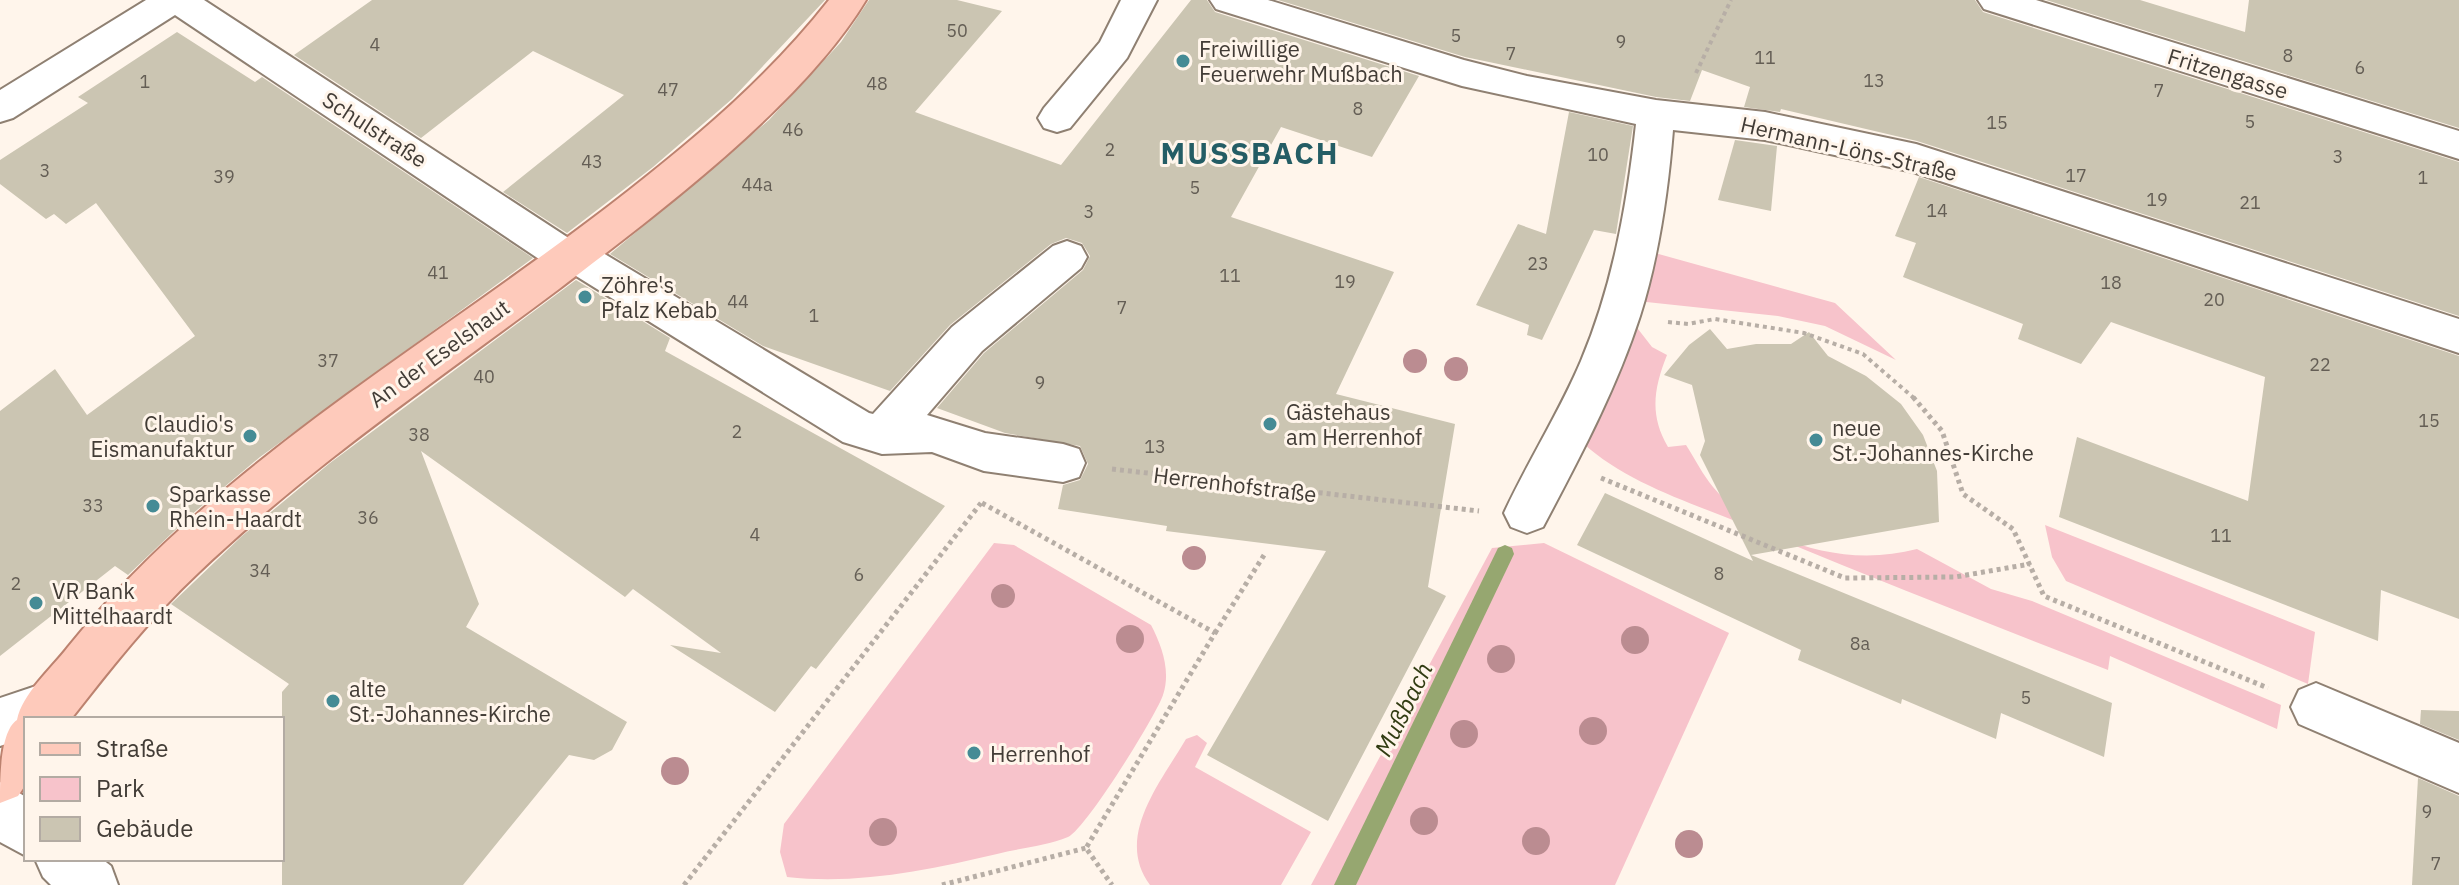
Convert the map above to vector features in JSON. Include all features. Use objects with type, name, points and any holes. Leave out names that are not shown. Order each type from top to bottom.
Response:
[{"type":"main road","name":"An der Eselshaut","points":[[44,717],[136,603],[187,549],[256,489],[574,255],[751,111],[790,72],[848,0]]},
{"type":"main road","name":"An der Eselshaut","points":[[0,778],[24,744]]},
{"type":"street","name":"Schulstraße","points":[[4,101],[175,0],[553,248],[574,255]]},
{"type":"street","points":[[1057,118],[1114,49],[1139,0]]},
{"type":"street","name":"Hermann-Löns-Straße","points":[[1228,0],[1462,73],[1667,114],[1765,126],[1916,158],[2459,336]]},
{"type":"street","name":"Fritzengasse","points":[[1996,0],[2459,145]]},
{"type":"street","points":[[1527,513],[1556,459],[1621,311],[1667,114]]},
{"type":"street","points":[[574,255],[858,429],[882,435],[933,433],[984,452],[1063,463]]},
{"type":"street","points":[[882,435],[967,339],[1067,257]]},
{"type":"street","points":[[2316,707],[2459,768]]},
{"type":"street","points":[[0,722],[24,722]]},
{"type":"street","points":[[0,808],[24,828]]},
{"type":"street","points":[[63,861],[92,885]]},
{"type":"path","points":[[1667,114],[1731,0]]},
{"type":"path","points":[[1621,311],[1644,319],[1688,324],[1715,319],[1804,333],[1863,354],[1904,387],[1942,431],[1963,494],[2013,529],[2044,596],[2316,707]]},
{"type":"path","points":[[1556,459],[1845,578],[1955,577],[2030,564]]},
{"type":"path","name":"Herrenhofstraße","points":[[1063,463],[1456,510],[1527,513]]},
{"type":"path","points":[[968,494],[1215,633]]},
{"type":"path","points":[[684,885],[981,503]]},
{"type":"path","points":[[942,885],[1086,848],[1266,552]]},
{"type":"path","points":[[1086,848],[1112,885]]},
{"type":"green space","points":[[1655,253],[1835,303],[1896,360],[1825,326],[1778,316],[1637,301]]},
{"type":"green space","points":[[1631,320],[1652,347],[1667,355],[1659,379],[1656,413],[1668,447],[1686,445],[1713,487],[1755,523],[1780,537],[1834,553],[1890,554],[1917,549],[1991,589],[2032,601],[2281,705],[2277,729],[2110,656],[2108,670],[1972,617],[1682,500],[1619,470],[1583,443]]},
{"type":"green space","points":[[2045,525],[2315,632],[2308,684],[2066,581],[2052,557]]},
{"type":"green space","points":[[994,543],[1014,545],[1151,625],[1164,659],[1165,686],[1158,707],[1134,747],[1089,815],[1077,830],[1060,840],[893,874],[840,879],[787,877],[780,852],[784,824]]},
{"type":"green space","points":[[1544,543],[1729,633],[1615,885],[1311,885],[1492,548]]},
{"type":"green space","points":[[1197,735],[1207,743],[1195,767],[1311,832],[1281,885],[1150,885],[1140,867],[1137,848],[1139,829],[1145,810],[1165,773],[1186,739]]},
{"type":"building","points":[[372,0],[825,0],[732,99],[653,167],[567,233],[503,192],[624,95],[533,51],[421,138],[294,55]]},
{"type":"building","points":[[869,0],[957,0],[1002,11],[915,112],[1061,165],[1191,0],[1207,0],[1215,12],[1419,76],[1372,157],[1281,127],[1231,217],[1394,272],[1336,394],[1455,424],[1428,587],[1446,596],[1328,821],[1207,755],[1326,551],[1166,531],[1167,526],[1058,509],[1063,485],[1080,480],[1088,464],[1080,446],[1005,433],[937,408],[984,353],[1083,270],[1090,256],[1082,243],[1066,238],[1051,244],[950,325],[890,391],[763,346],[610,254],[769,120],[841,42]]},
{"type":"building","points":[[1278,0],[1975,0],[1983,12],[2459,162],[2459,316],[1917,141],[1781,109],[1780,112],[1744,107],[1750,87],[1702,70],[1690,101],[1656,97],[1465,57]]},
{"type":"building","points":[[2046,0],[2140,0],[2245,32],[2249,0],[2459,0],[2459,128]]},
{"type":"building","points":[[177,32],[255,82],[262,77],[533,258],[260,457],[191,515],[128,575],[115,566],[0,656],[0,411],[55,369],[87,415],[195,336],[96,203],[66,224],[54,214],[46,219],[0,184],[0,160],[88,103],[78,97]]},
{"type":"building","points":[[1569,112],[1633,126],[1616,234],[1594,230],[1542,340],[1527,335],[1529,325],[1476,305],[1518,224],[1546,234]]},
{"type":"building","points":[[1735,140],[1777,146],[1771,211],[1718,200]]},
{"type":"building","points":[[1919,177],[2459,356],[2459,619],[2381,590],[2378,641],[2059,517],[2077,437],[2248,501],[2265,377],[2111,322],[2081,364],[2018,339],[2023,324],[1903,277],[1916,243],[1895,236]]},
{"type":"building","points":[[576,280],[670,338],[665,351],[945,506],[816,669],[811,666],[775,712],[670,645],[721,653],[633,589],[625,597],[421,451],[479,604],[466,627],[627,722],[612,750],[594,760],[569,755],[463,885],[282,885],[282,692],[289,684],[171,604],[242,536],[330,463]]},
{"type":"building","points":[[1710,329],[1727,349],[1756,344],[1791,344],[1809,332],[1828,356],[1866,376],[1901,404],[1923,435],[1937,471],[1939,522],[1751,555],[2112,703],[2104,757],[2001,713],[1996,739],[1902,699],[1901,704],[1798,660],[1801,650],[1577,545],[1605,493],[1753,561],[1700,455],[1705,441],[1692,385],[1664,375],[1689,345]]},
{"type":"building","points":[[2421,710],[2459,711],[2459,740],[2420,724]]},
{"type":"building","points":[[2418,778],[2459,796],[2459,885],[2412,885]]},
{"type":"waterway","name":"Mußbach","points":[[1345,885],[1505,554]]},
{"type":"place","name":"Freiwillige Feuerwehr Mußbach","points":[[1183,61]]},
{"type":"place","name":"Zöhre's Pfalz Kebab","points":[[585,297]]},
{"type":"place","name":"Gästehaus am Herrenhof","points":[[1270,424]]},
{"type":"place","name":"Claudio's Eismanufaktur","points":[[250,436]]},
{"type":"place","name":"neue St.-Johannes-Kirche","points":[[1816,440]]},
{"type":"place","name":"Sparkasse Rhein-Haardt","points":[[153,506]]},
{"type":"place","name":"VR Bank Mittelhaardt","points":[[36,603]]},
{"type":"place","name":"alte St.-Johannes-Kirche","points":[[333,701]]},
{"type":"place","name":"Herrenhof","points":[[974,753]]},
{"type":"district","name":"MUSSBACH","points":[[1250,152]]}]
